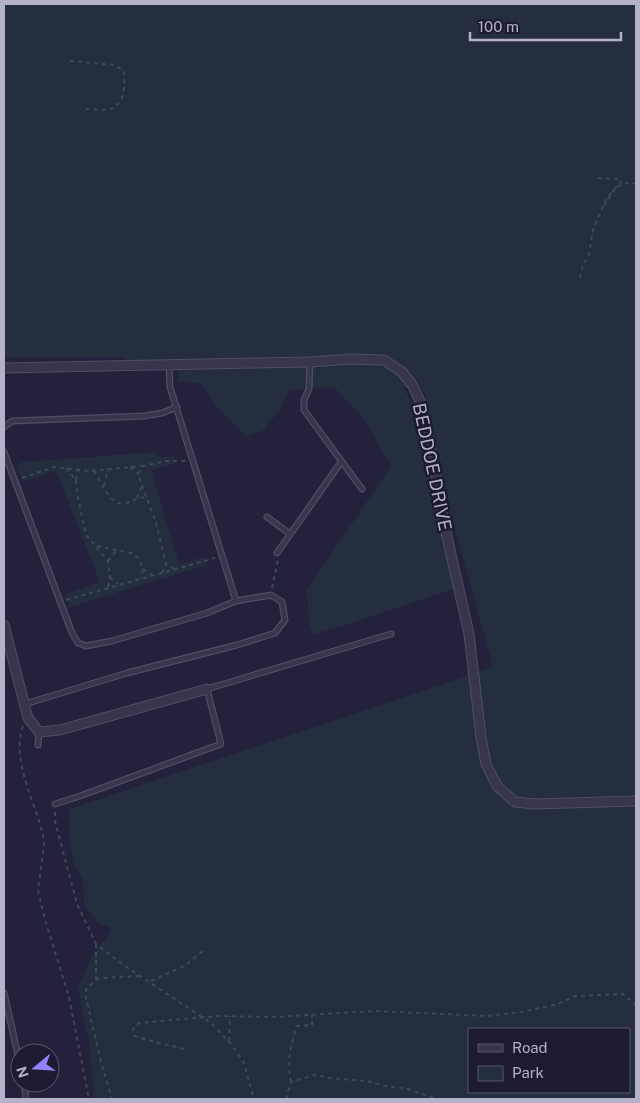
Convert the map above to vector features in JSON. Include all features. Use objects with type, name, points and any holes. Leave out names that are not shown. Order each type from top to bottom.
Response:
[{"type":"street","name":"BEDDOE DRIVE","points":[[4,368],[310,362],[351,359],[384,360],[402,372],[413,386],[422,406],[444,523],[469,634],[486,764],[497,786],[515,802],[535,804],[636,801]]},
{"type":"street","points":[[4,625],[28,718],[39,732],[60,730],[207,689]]},
{"type":"lane","points":[[310,362],[309,389],[304,400],[304,410],[362,489]]},
{"type":"lane","points":[[168,365],[170,386],[236,601]]},
{"type":"lane","points":[[4,427],[12,421],[144,416],[162,413],[177,407]]},
{"type":"lane","points":[[4,452],[72,633],[78,643],[86,646],[112,641],[206,613],[236,601],[271,595],[282,602],[284,611],[284,620],[275,633],[237,645],[127,673],[25,704]]},
{"type":"lane","points":[[277,553],[341,462]]},
{"type":"lane","points":[[267,518],[290,534]]},
{"type":"lane","points":[[55,804],[221,744],[207,689],[391,634]]},
{"type":"lane","points":[[38,744],[39,732]]},
{"type":"lane","points":[[4,993],[15,1043]]},
{"type":"path","points":[[70,61],[114,65],[124,70],[123,97],[117,105],[110,109],[86,109]]},
{"type":"path","points":[[580,278],[583,265],[589,255],[593,230],[606,199],[621,182],[620,179],[595,178]]},
{"type":"path","points":[[602,210],[616,188],[630,182],[636,184]]},
{"type":"path","points":[[15,481],[54,467],[94,470],[142,466],[166,461],[194,462]]},
{"type":"path","points":[[138,474],[142,466]]},
{"type":"path","points":[[130,467],[138,474],[156,523],[166,564],[162,573]]},
{"type":"path","points":[[66,468],[76,480]]},
{"type":"path","points":[[104,486],[108,469]]},
{"type":"path","points":[[79,470],[76,480],[77,493],[86,535],[108,561],[110,577],[108,587]]},
{"type":"path","points":[[94,470],[110,498],[118,503],[125,504],[137,498],[146,497]]},
{"type":"path","points":[[137,498],[142,486]]},
{"type":"path","points":[[97,546],[131,553],[138,558],[144,569],[153,575]]},
{"type":"path","points":[[108,561],[116,551]]},
{"type":"path","points":[[271,595],[279,557],[277,553]]},
{"type":"path","points":[[61,601],[222,556]]},
{"type":"path","points":[[166,564],[174,570]]},
{"type":"path","points":[[141,579],[144,569]]},
{"type":"path","points":[[110,577],[118,584]]},
{"type":"path","points":[[28,718],[23,725],[19,737],[22,768],[43,836],[44,846],[38,890],[45,920],[69,997],[89,1099]]},
{"type":"path","points":[[55,812],[55,821],[77,904],[96,944],[96,980]]},
{"type":"path","points":[[96,944],[211,1023],[228,1041],[244,1063],[254,1099]]},
{"type":"path","points":[[150,982],[184,966],[204,950]]},
{"type":"path","points":[[112,1099],[101,1062],[85,993],[87,988],[96,980],[140,976]]},
{"type":"path","points":[[184,1049],[135,1036],[134,1028],[139,1023],[202,1017],[312,1015],[375,1011],[487,1016],[521,1012],[558,1004],[575,996],[589,995],[623,994],[636,1005]]},
{"type":"path","points":[[286,1099],[292,1082],[288,1069],[292,1039],[297,1026],[312,1025],[312,1015]]},
{"type":"path","points":[[228,1041],[230,1016]]},
{"type":"path","points":[[292,1082],[315,1075],[367,1081],[408,1089],[436,1099]]},
{"type":"green space","points":[[4,4],[636,4],[636,1099],[94,1099],[90,1048],[78,988],[94,951],[106,939],[111,928],[99,924],[84,904],[83,881],[73,862],[69,828],[70,809],[493,667],[454,525],[440,525],[453,589],[314,634],[309,623],[307,590],[391,466],[363,417],[334,387],[289,391],[281,408],[264,430],[246,436],[215,406],[202,384],[178,381],[179,361],[126,360],[123,357],[4,358]],"holes":[[[418,380],[426,399],[414,405],[404,389]]]},
{"type":"green space","points":[[157,452],[157,457],[175,457],[176,463],[151,470],[179,564],[204,557],[207,565],[70,607],[66,594],[100,582],[56,471],[23,482],[16,466],[23,462]]}]
